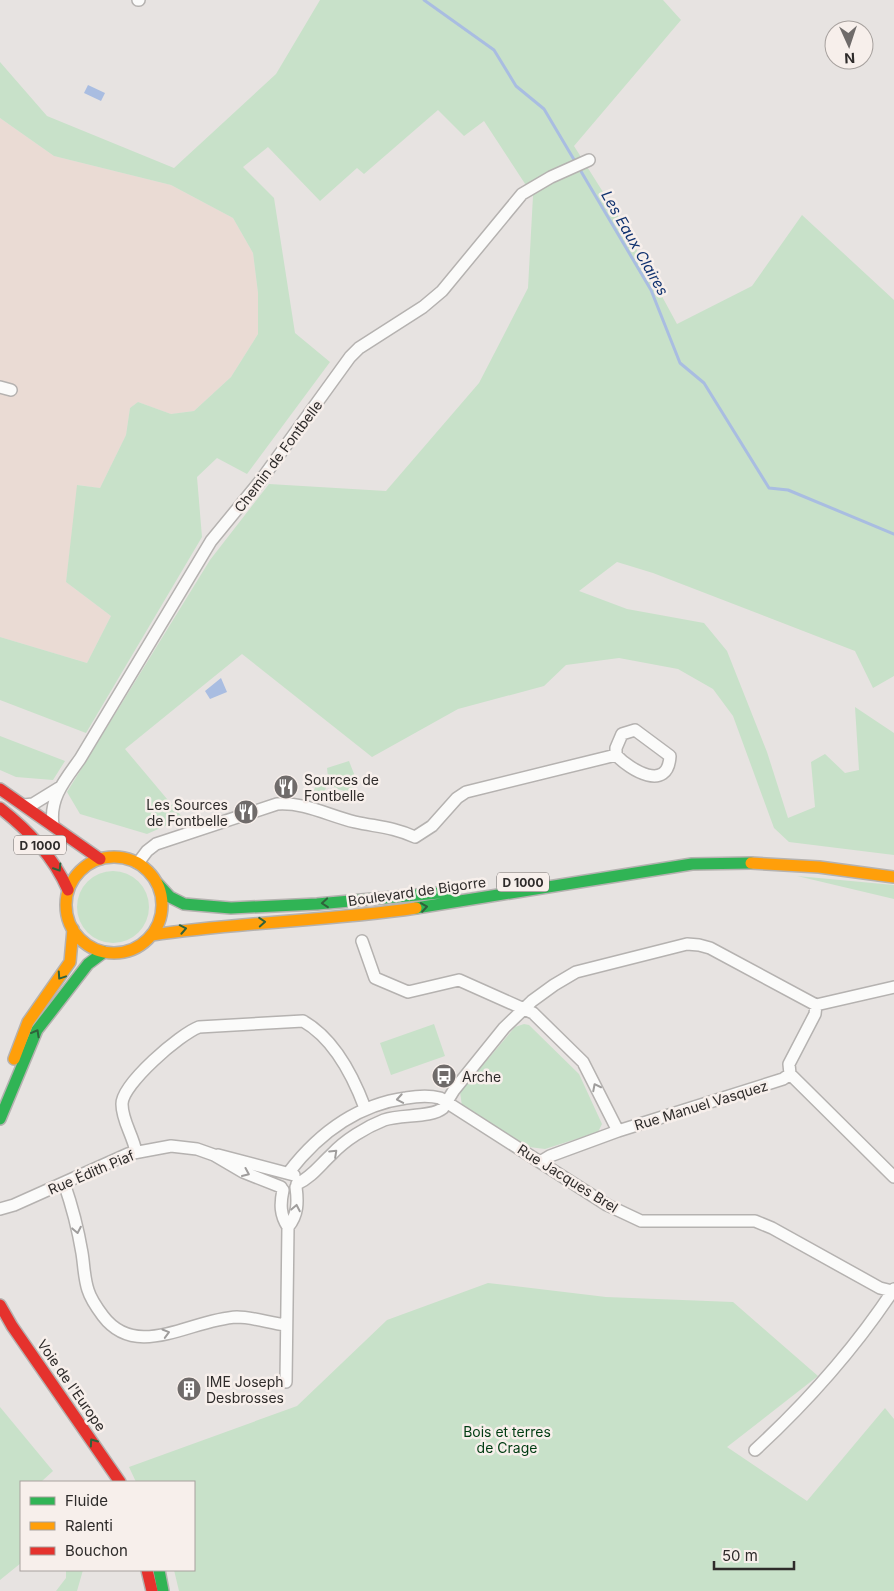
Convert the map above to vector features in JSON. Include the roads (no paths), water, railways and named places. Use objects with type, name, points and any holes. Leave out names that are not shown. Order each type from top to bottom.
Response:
[{"type":"main road","name":"D 1000","points":[[0,789],[100,859]]},
{"type":"main road","name":"D 1000","points":[[0,808],[28,831],[47,853],[61,872],[68,890]]},
{"type":"main road","name":"Boulevard de Bigorre","points":[[158,884],[170,897],[184,904],[231,908],[433,894],[686,857],[727,854],[791,856],[894,870]]},
{"type":"main road","points":[[2,1115],[10,1072],[22,1034],[70,962],[72,929],[67,910],[68,890],[80,870],[100,859],[113,857],[138,863],[150,872],[158,884],[162,897],[162,911],[152,935],[142,944],[130,950],[104,952],[86,944],[72,929]]},
{"type":"main road","name":"Boulevard de Bigorre","points":[[152,935],[214,926],[369,915],[692,864],[737,861],[784,864],[894,878]]},
{"type":"main road","points":[[2,1115],[37,1030],[88,964],[104,952]]},
{"type":"main road","name":"Voie de l'Europe","points":[[0,1305],[12,1326],[119,1481]]},
{"type":"main road","name":"Voie de l'Europe","points":[[0,1322],[107,1481]]},
{"type":"main road","points":[[147,1571],[152,1591]]},
{"type":"main road","points":[[159,1571],[163,1591]]},
{"type":"street","name":"Chemin de Fontbelle","points":[[53,825],[52,810],[59,788],[120,694],[211,541],[261,480],[350,358],[359,348],[423,307],[442,291],[522,194],[587,161]]},
{"type":"street","points":[[635,730],[670,756],[667,768],[663,773],[645,776],[627,766],[616,755],[616,748],[622,734],[635,730]]},
{"type":"street","points":[[138,863],[146,851],[156,844],[277,804],[290,803],[355,822],[395,828],[415,837],[432,826],[457,798],[466,792],[616,755]]},
{"type":"street","points":[[24,805],[33,804],[59,788]]},
{"type":"street","points":[[362,940],[375,978],[408,992],[460,980],[533,1013],[583,1062],[618,1131]]},
{"type":"street","points":[[282,1189],[290,1191],[296,1185],[309,1179],[333,1152],[350,1139],[383,1120],[438,1112],[446,1104],[466,1073],[504,1028],[554,985],[576,972],[687,944],[710,948],[816,1005],[894,987]]},
{"type":"street","points":[[816,1005],[815,1014],[790,1064],[790,1074],[894,1177]]},
{"type":"street","points":[[136,1152],[123,1115],[122,1098],[125,1090],[136,1077],[186,1034],[199,1026],[304,1021],[318,1029],[332,1048],[356,1084],[365,1108]]},
{"type":"street","name":"Rue Manuel Vasquez","points":[[540,1162],[550,1156],[618,1131],[783,1080],[790,1074]]},
{"type":"street","name":"Rue Jacques Brel","points":[[287,1172],[303,1154],[337,1124],[365,1108],[398,1099],[428,1095],[440,1098],[446,1104],[607,1205],[641,1221],[755,1222],[772,1228],[880,1288],[893,1290]]},
{"type":"street","name":"Rue Édith Piaf","points":[[0,1209],[14,1205],[136,1152],[152,1148],[184,1147],[287,1172]]},
{"type":"street","name":"Rue Édith Piaf","points":[[214,1155],[243,1172],[282,1189]]},
{"type":"street","points":[[286,1382],[288,1227],[283,1219],[280,1202],[282,1189],[279,1180],[287,1172],[295,1175],[298,1202],[293,1220],[288,1227]]},
{"type":"street","points":[[64,1183],[77,1225],[89,1292],[95,1305],[107,1321],[119,1332],[132,1337],[148,1337],[187,1326],[238,1317],[286,1325]]},
{"type":"street","points":[[755,1450],[792,1415],[831,1372],[893,1290]]},
{"type":"water","points":[[88,85],[105,93],[101,101],[84,93]]},
{"type":"water","points":[[221,678],[227,692],[210,699],[205,691]]},
{"type":"waterway","name":"Les Eaux Claires","points":[[424,0],[494,50],[516,86],[544,109],[576,163]]},
{"type":"waterway","name":"Les Eaux Claires","points":[[579,168],[651,290],[680,363],[704,383],[769,488],[788,490],[894,534]]},
{"type":"place","name":"Sources de Fontbelle","points":[[286,787]]},
{"type":"place","name":"Les Sources de Fontbelle","points":[[246,812]]},
{"type":"place","name":"Arche","points":[[444,1076]]},
{"type":"place","name":"IME Joseph Desbrosses","points":[[189,1389]]},
{"type":"park label","name":"Bois et terres de Crage","points":[[507,1439]]}]
